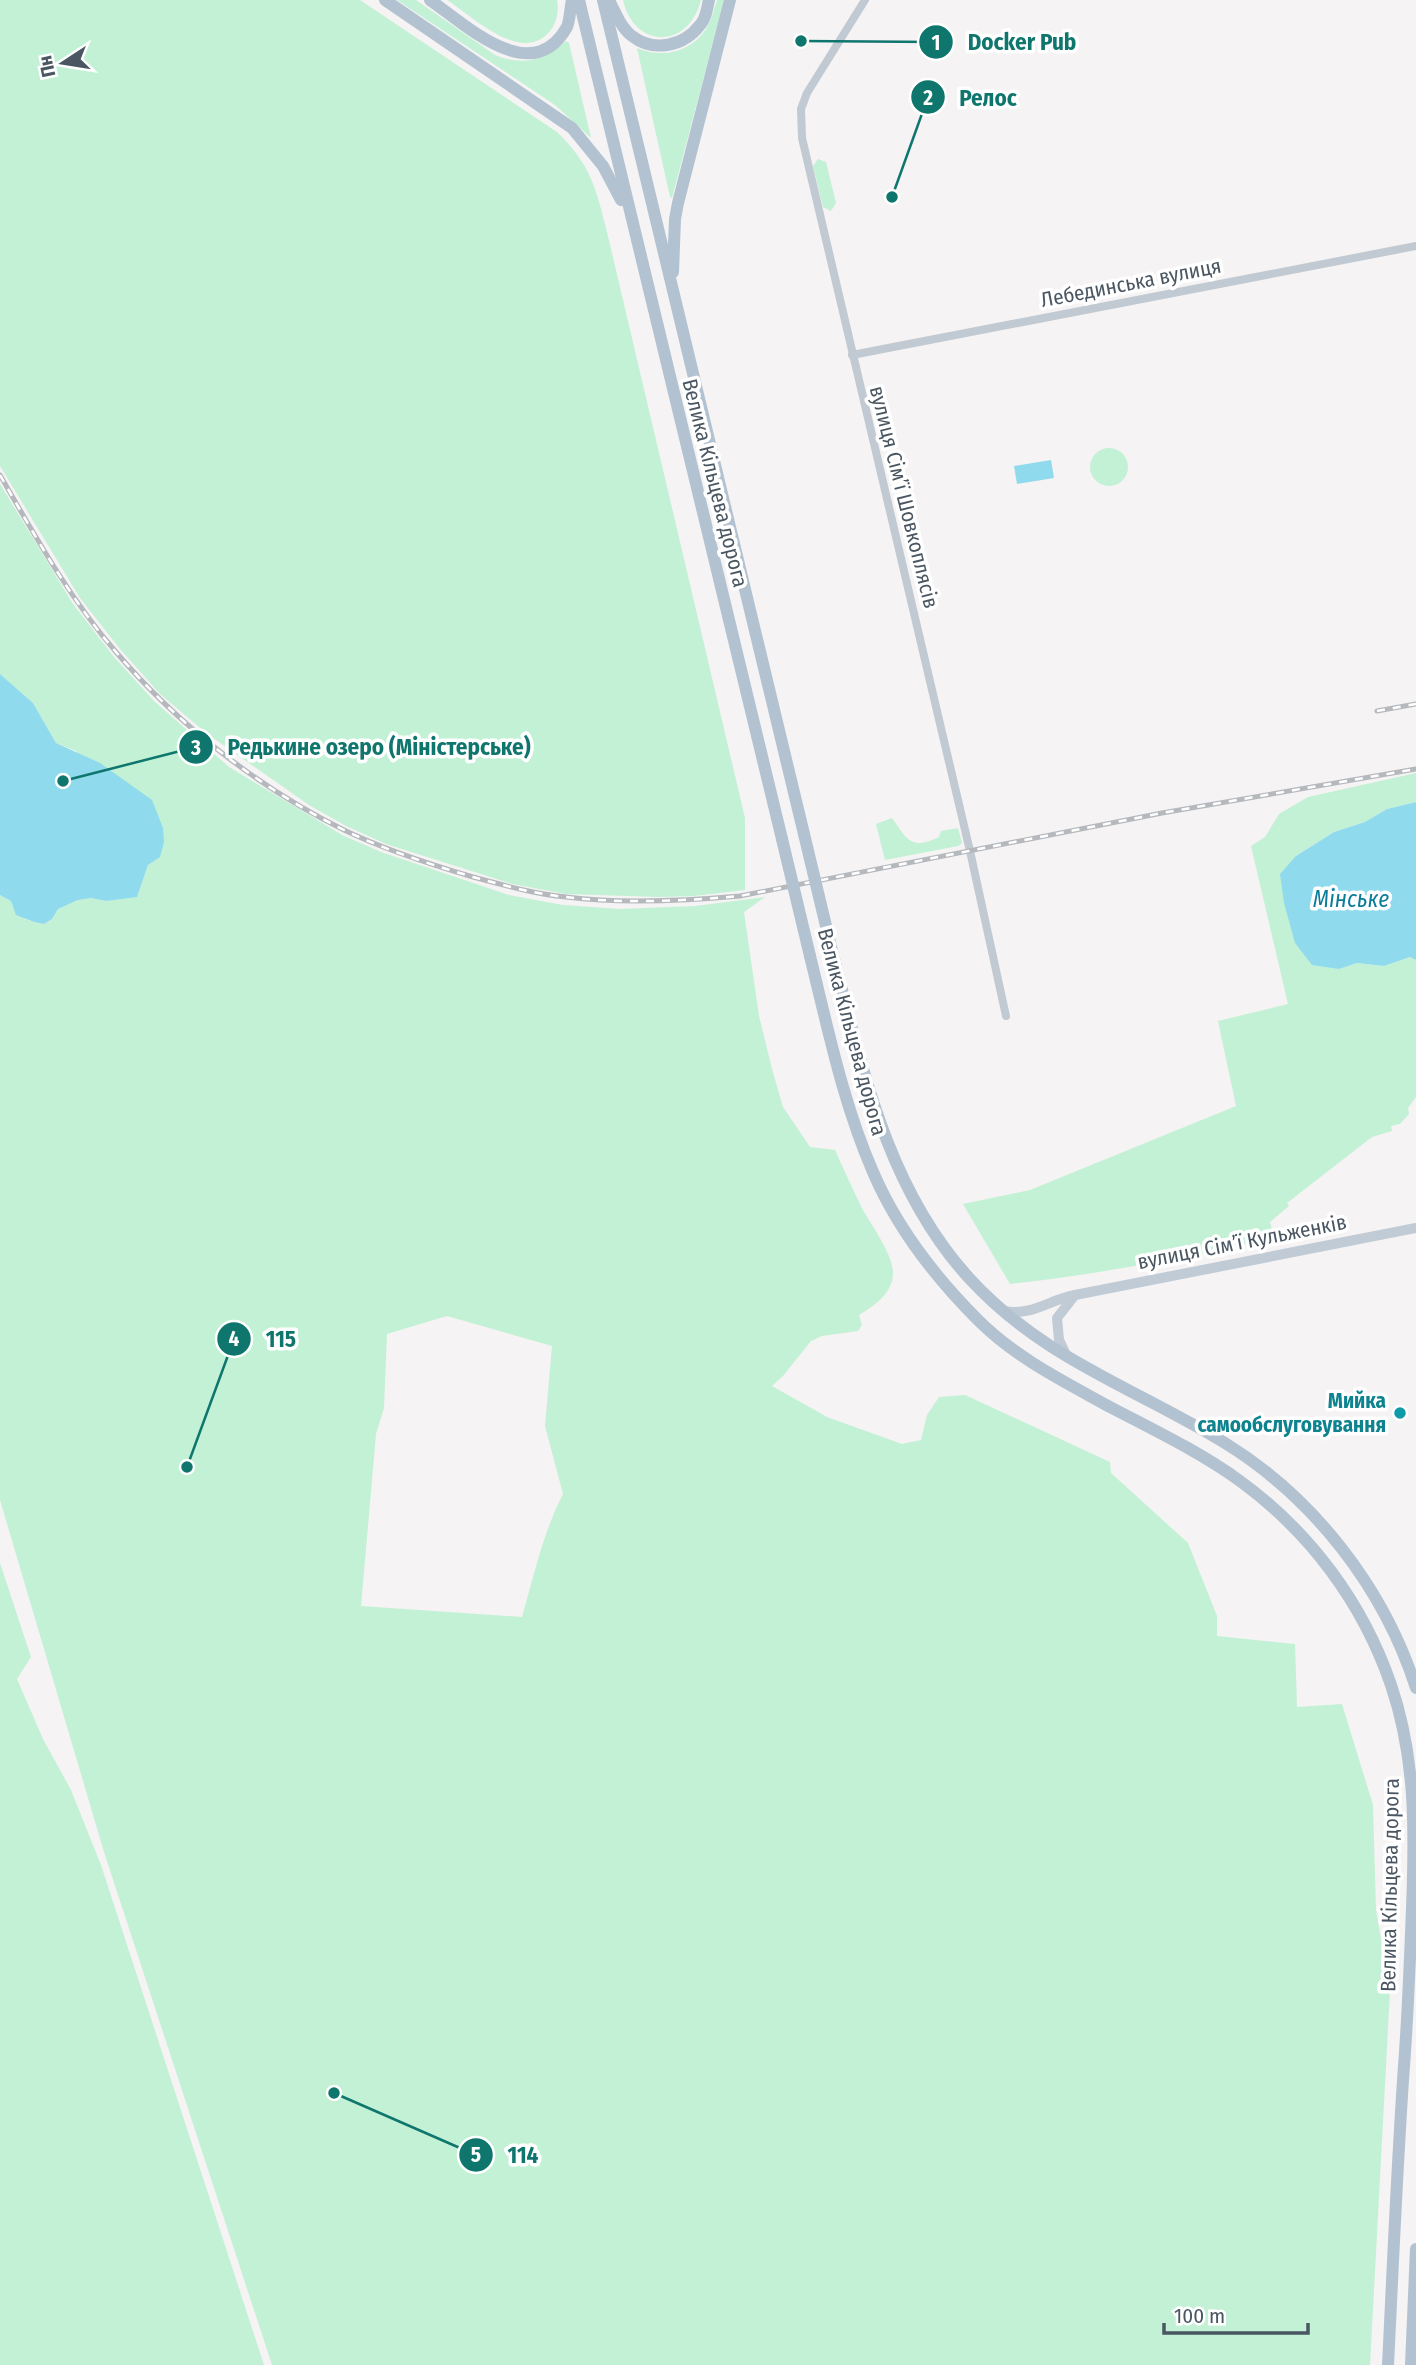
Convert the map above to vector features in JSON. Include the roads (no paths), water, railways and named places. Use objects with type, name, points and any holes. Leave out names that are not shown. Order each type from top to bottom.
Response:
[{"type":"main road","points":[[384,0],[572,128],[603,166],[631,220]]},
{"type":"main road","points":[[430,0],[498,47],[525,54],[537,52],[555,40],[567,26],[572,0]]},
{"type":"main road","name":"Велика Кільцева дорога","points":[[579,0],[810,956],[845,1093],[873,1174],[907,1236],[942,1282],[996,1336],[1040,1369],[1200,1455],[1239,1480],[1274,1509],[1327,1564],[1363,1620],[1391,1685],[1405,1735],[1413,1792],[1414,1841],[1408,2009],[1388,2365]]},
{"type":"main road","name":"Велика Кільцева дорога","points":[[603,0],[832,951],[878,1121],[900,1172],[930,1227],[947,1251],[978,1287],[1024,1328],[1068,1359],[1225,1443],[1253,1462],[1295,1498],[1356,1566],[1400,1646],[1416,1688]]},
{"type":"main road","points":[[609,0],[617,17],[632,36],[660,46],[672,45],[693,33],[704,18],[709,0]]},
{"type":"main road","points":[[674,297],[676,211],[730,0]]},
{"type":"main road","name":"вулиця Сімʼї Кульженків","points":[[1004,1311],[1027,1312],[1075,1294],[1416,1228]]},
{"type":"main road","points":[[1068,1359],[1059,1340],[1057,1318],[1075,1294]]},
{"type":"main road","points":[[1410,2365],[1416,2249]]},
{"type":"street","name":"вулиця Сімʼї Шовкоплясів","points":[[865,0],[807,93],[800,126],[970,851],[1006,1016]]},
{"type":"street","name":"Лебединська вулиця","points":[[852,355],[1416,246]]},
{"type":"water","points":[[1051,460],[1054,478],[1017,484],[1014,466]]},
{"type":"water","points":[[0,674],[33,703],[56,743],[100,763],[152,800],[163,828],[164,842],[160,857],[148,865],[137,897],[106,901],[91,898],[78,900],[58,909],[52,919],[44,924],[16,915],[11,901],[0,895]]},
{"type":"water","name":"Мінське","points":[[1416,802],[1416,960],[1410,957],[1384,966],[1357,963],[1339,969],[1312,965],[1295,943],[1284,903],[1280,874],[1296,856],[1334,832],[1365,822],[1387,809]]},
{"type":"railway","points":[[0,475],[54,566],[99,632],[165,704],[221,752],[281,795],[360,837],[440,867],[554,896],[631,901],[740,896],[1162,813],[1416,769]]},
{"type":"railway","points":[[1377,711],[1416,704]]},
{"type":"place","name":"Docker Pub","points":[[801,41]]},
{"type":"place","name":"Релос","points":[[892,197]]},
{"type":"place","name":"Редькине озеро (Міністерське)","points":[[63,781]]},
{"type":"place","name":"Мийка самообслуговування","points":[[1400,1413]]},
{"type":"place","name":"115","points":[[187,1467]]},
{"type":"place","name":"114","points":[[334,2093]]}]
